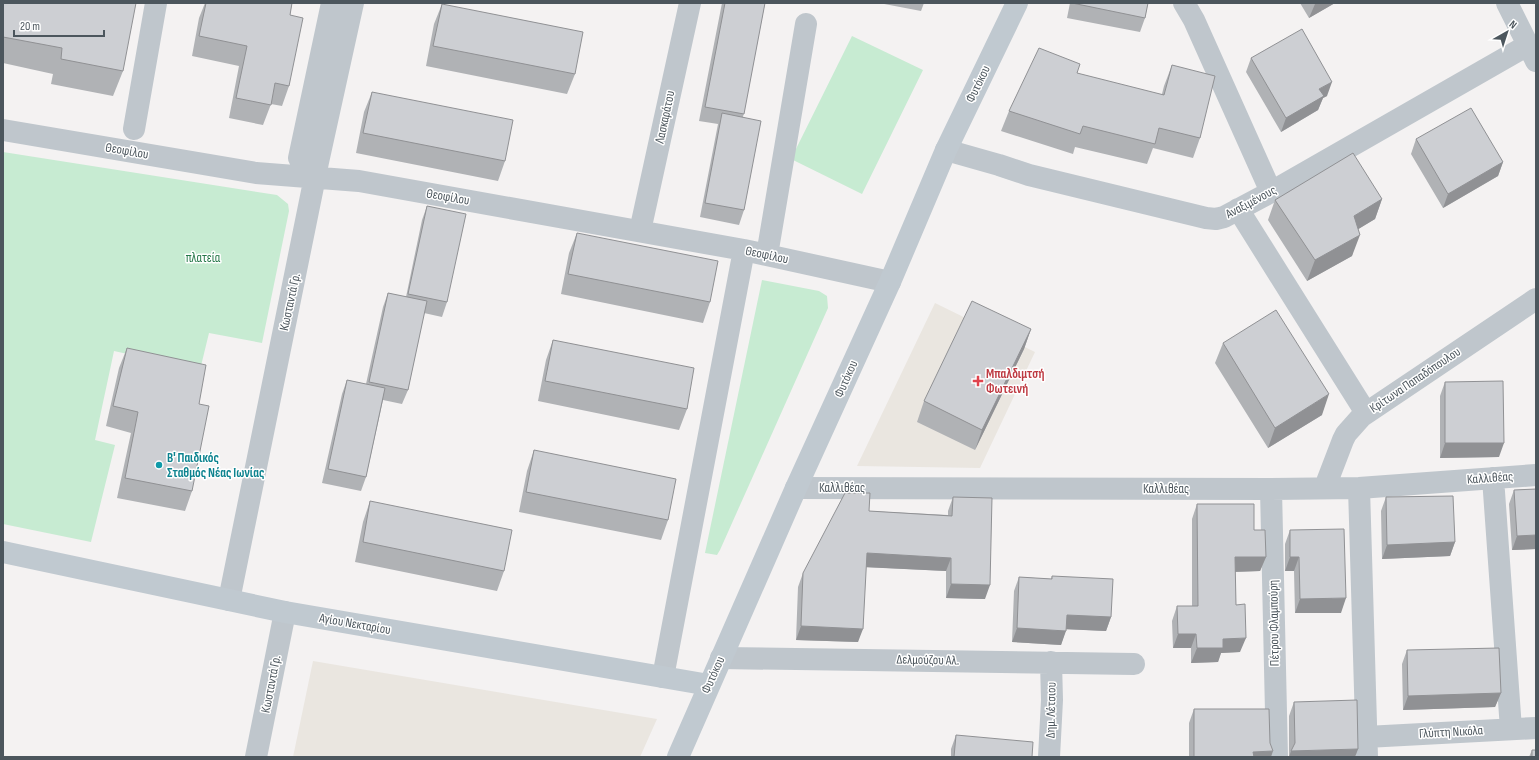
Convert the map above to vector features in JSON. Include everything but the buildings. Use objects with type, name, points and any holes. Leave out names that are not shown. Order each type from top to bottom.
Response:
[{"type":"street","points":[[134,129],[156,3]]},
{"type":"street","points":[[299,158],[332,3]]},
{"type":"street","name":"Κωσταντά Γρ.","points":[[229,600],[353,3]]},
{"type":"street","name":"Λασκαράτου","points":[[640,231],[690,3]]},
{"type":"street","name":"Φυτόκου","points":[[678,757],[796,488],[890,282],[946,150],[1017,3]]},
{"type":"street","points":[[1184,3],[1194,20],[1271,192]]},
{"type":"street","points":[[1507,3],[1532,53]]},
{"type":"street","points":[[767,255],[806,24]]},
{"type":"street","name":"Αναξιμένους","points":[[946,150],[999,165],[1029,176],[1206,218],[1216,219],[1224,217],[1532,53]]},
{"type":"street","name":"Θεοφίλου","points":[[3,130],[256,173],[360,182],[744,250],[890,282]]},
{"type":"street","points":[[1238,209],[1366,413]]},
{"type":"street","points":[[663,677],[744,250]]},
{"type":"street","name":"Κρίτωνα Παπαδόπουλου","points":[[1325,487],[1346,434],[1362,416],[1536,299]]},
{"type":"street","name":"Καλλιθέας","points":[[796,488],[1359,488],[1536,475]]},
{"type":"street","points":[[1493,478],[1511,729]]},
{"type":"street","points":[[1359,488],[1367,747]]},
{"type":"street","name":"Πέτρου Φλαμπούρη","points":[[1271,489],[1277,757]]},
{"type":"street","name":"Αγίου Νεκταρίου","points":[[3,552],[285,612],[709,685]]},
{"type":"street","name":"Κωσταντά Γρ.","points":[[256,757],[285,612]]},
{"type":"street","name":"Δελμούζου Αλ.","points":[[721,658],[1134,664]]},
{"type":"street","name":"Δημ. Λέτσιου","points":[[1049,757],[1052,700],[1051,662]]},
{"type":"street","name":"Γλύπτη Νικόλα","points":[[1367,747],[1511,729],[1536,728]]},
{"type":"shaded area","points":[[935,303],[1035,352],[980,468],[857,466]]},
{"type":"shaded area","points":[[313,661],[657,719],[640,757],[293,757]]},
{"type":"green space","points":[[852,36],[923,70],[862,194],[791,159]]},
{"type":"green space","name":"πλατεία","points":[[3,152],[277,195],[288,204],[289,211],[262,343],[209,333],[200,370],[114,351],[95,440],[115,445],[91,542],[3,524]]},
{"type":"green space","points":[[762,280],[819,291],[827,296],[828,308],[720,550],[717,555],[705,553]]},
{"type":"place","name":"Μπαλδιμτσή Φωτεινή","points":[[978,381]]},
{"type":"place","name":"Β' Παιδικός Σταθμός Νέας Ιωνίας","points":[[159,465]]}]
